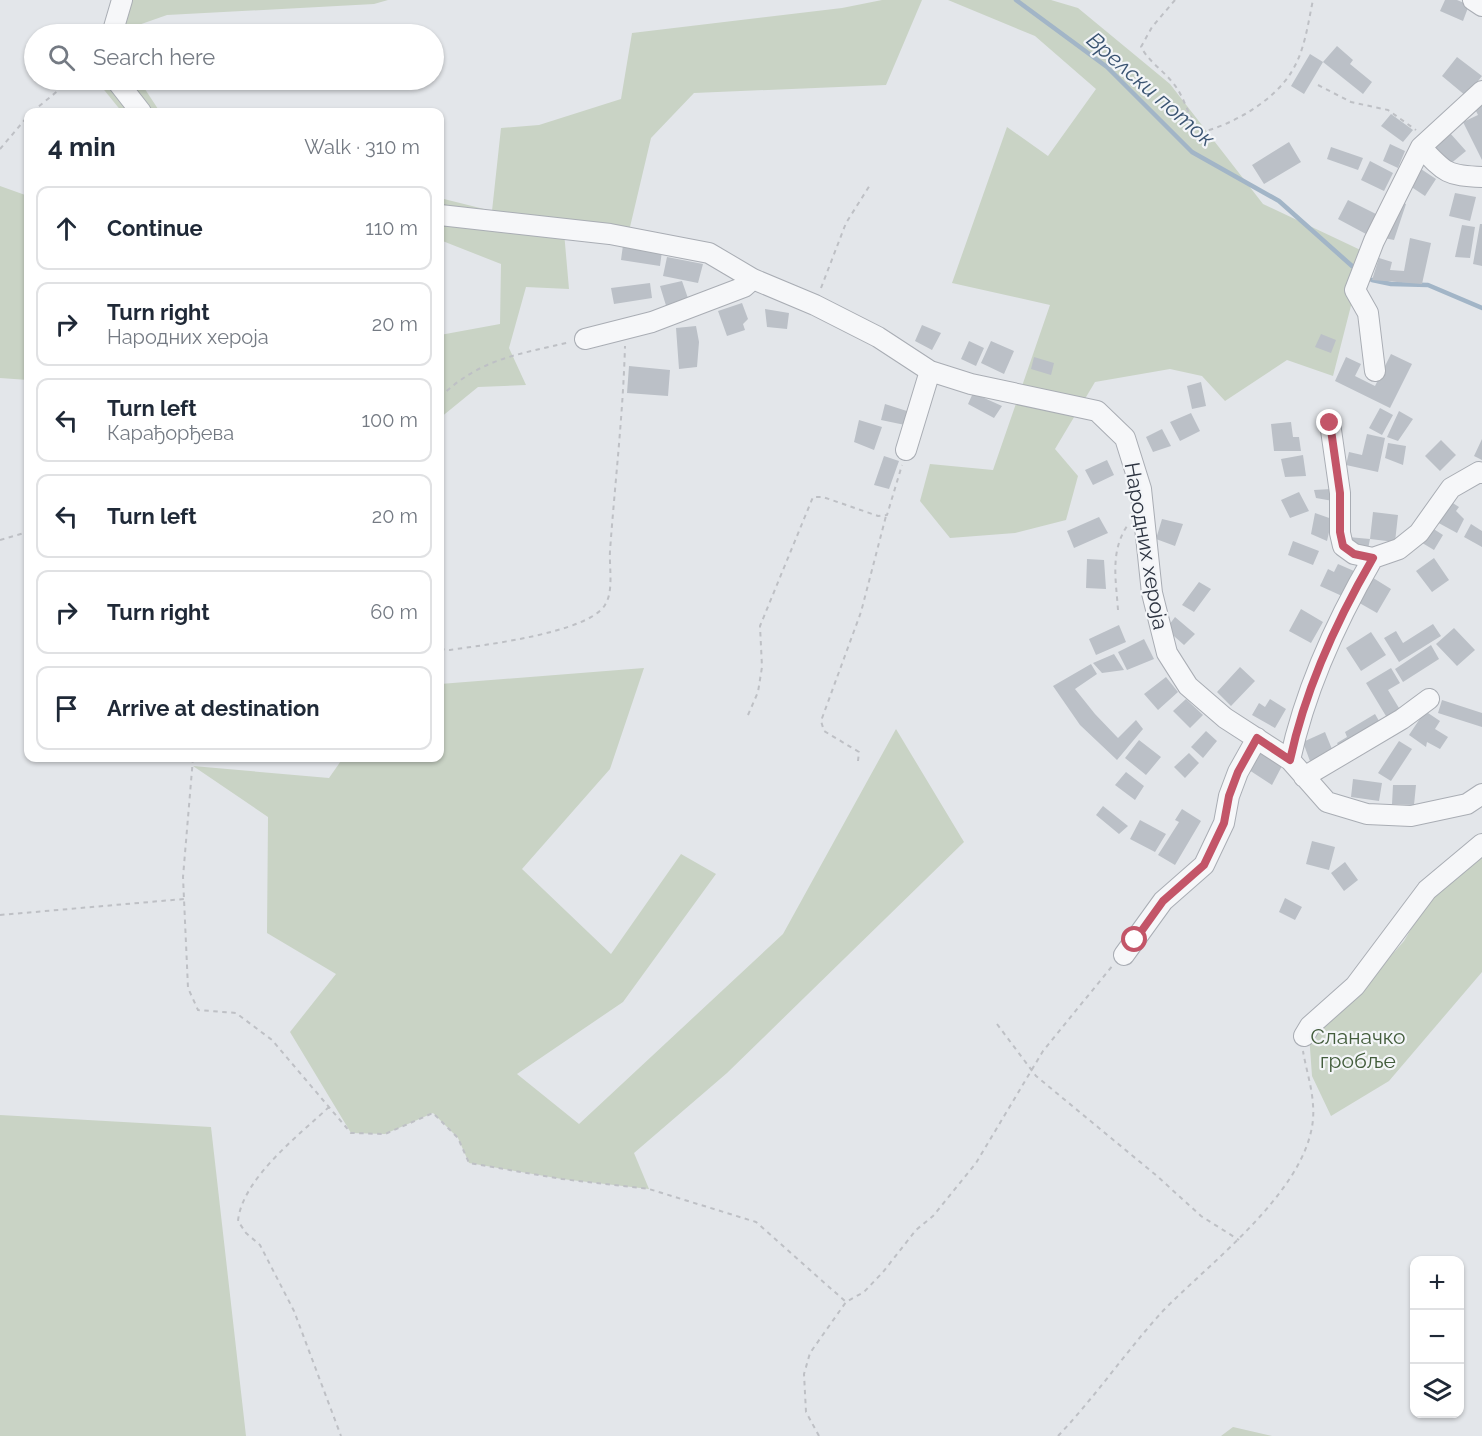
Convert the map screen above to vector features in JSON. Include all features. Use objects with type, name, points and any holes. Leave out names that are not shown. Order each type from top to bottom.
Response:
[{"type":"street","points":[[115,24],[122,0]]},
{"type":"street","points":[[1473,0],[1482,6]]},
{"type":"street","points":[[124,90],[138,108]]},
{"type":"street","points":[[1375,371],[1368,313],[1355,290],[1374,241],[1424,144],[1482,91]]},
{"type":"street","points":[[1424,144],[1443,171],[1463,176],[1482,177]]},
{"type":"street","name":"Народних хероја","points":[[444,215],[610,234],[709,253],[753,279],[815,305],[878,338],[930,371],[971,384],[1097,411],[1125,438],[1141,489],[1152,593],[1167,653],[1188,686],[1225,718],[1290,760],[1327,802],[1367,814],[1411,816],[1467,804],[1482,794]]},
{"type":"street","points":[[585,339],[670,316],[744,287],[753,279]]},
{"type":"street","points":[[906,450],[930,371]]},
{"type":"street","points":[[1330,423],[1340,493],[1340,532],[1343,546],[1354,554],[1373,558],[1399,549],[1419,532],[1451,488],[1479,472],[1482,473]]},
{"type":"street","points":[[1290,760],[1300,716],[1356,587],[1373,558]]},
{"type":"street","points":[[1304,777],[1402,719],[1428,699]]},
{"type":"street","points":[[1124,955],[1163,901],[1204,865],[1224,823],[1229,796],[1238,772],[1257,738]]},
{"type":"street","points":[[1304,1036],[1310,1026],[1355,986],[1426,890],[1482,844]]},
{"type":"path","points":[[1175,0],[1152,27],[1141,46],[1146,57],[1174,84],[1193,124],[1202,132],[1226,126],[1276,91],[1293,71],[1303,45],[1313,0]]},
{"type":"path","points":[[1318,85],[1351,102],[1388,110],[1408,123],[1424,144]]},
{"type":"path","points":[[37,108],[58,90]]},
{"type":"path","points":[[0,149],[24,121]]},
{"type":"path","points":[[815,305],[846,223],[870,185]]},
{"type":"path","points":[[444,649],[565,628],[592,616],[605,605],[609,594],[610,552],[623,416],[626,328]]},
{"type":"path","points":[[444,394],[475,369],[494,360],[585,339]]},
{"type":"path","points":[[858,762],[859,752],[824,731],[821,721],[861,612],[906,450]]},
{"type":"path","points":[[748,715],[758,692],[762,666],[760,626],[813,497],[823,497],[878,516],[887,515]]},
{"type":"path","points":[[1118,610],[1114,559],[1118,540],[1128,524],[1143,510]]},
{"type":"path","points":[[0,540],[24,533]]},
{"type":"path","points":[[193,762],[183,877],[188,988],[198,1010],[236,1013],[272,1040],[351,1134],[385,1134],[433,1113],[458,1138],[470,1163],[562,1179],[648,1189],[756,1222],[846,1302]]},
{"type":"path","points":[[0,915],[184,899]]},
{"type":"path","points":[[819,1436],[806,1412],[804,1374],[810,1353],[846,1302],[864,1292],[883,1272],[916,1230],[933,1216],[976,1163],[1031,1069],[1066,1020],[1124,955]]},
{"type":"path","points":[[996,1024],[1036,1076],[1157,1176],[1201,1216],[1239,1240]]},
{"type":"path","points":[[1058,1436],[1162,1312],[1239,1240],[1275,1198],[1308,1140],[1314,1106],[1303,1051],[1304,1036]]},
{"type":"path","points":[[328,1107],[268,1165],[243,1201],[238,1221],[246,1233],[260,1245],[294,1311],[341,1436]]},
{"type":"green space","points":[[115,0],[388,0],[374,4],[167,15],[141,24],[105,24]]},
{"type":"green space","points":[[882,0],[922,0],[886,85],[694,93],[651,138],[630,227],[564,232],[569,289],[526,287],[509,348],[526,385],[478,387],[444,415],[444,334],[500,324],[501,264],[444,242],[444,199],[492,211],[501,128],[539,125],[621,99],[632,33],[842,8]]},
{"type":"green space","points":[[948,0],[1051,0],[1078,8],[1170,84],[1263,204],[1369,254],[1355,290],[1333,376],[1287,360],[1225,401],[1202,376],[1170,369],[1095,382],[1055,449],[1078,476],[1066,520],[1015,533],[950,538],[920,501],[930,464],[993,470],[1050,305],[952,283],[1007,127],[1048,156],[1096,89],[1035,36]]},
{"type":"green space","points":[[104,90],[146,90],[157,108],[119,108]]},
{"type":"green space","points":[[0,186],[24,195],[24,380],[0,378]]},
{"type":"green space","points":[[644,668],[610,769],[522,869],[611,954],[681,854],[716,874],[623,1002],[517,1074],[579,1124],[783,934],[896,729],[964,842],[727,1073],[634,1153],[649,1189],[562,1179],[469,1163],[458,1138],[433,1113],[385,1134],[351,1133],[290,1032],[336,974],[267,933],[268,817],[193,766],[329,778],[340,762],[444,762],[444,684]]},
{"type":"green space","name":"Сланачко гробље","points":[[1482,842],[1482,972],[1389,1081],[1331,1116],[1312,1076],[1309,1034],[1359,992],[1404,941],[1443,874]]},
{"type":"green space","points":[[0,1115],[211,1127],[246,1436],[0,1436]]},
{"type":"green space","points":[[1233,1427],[1272,1436],[1221,1436]]},
{"type":"building","points":[[1445,0],[1457,0],[1469,5],[1463,21],[1440,11]]},
{"type":"building","points":[[1337,46],[1353,60],[1350,64],[1372,82],[1363,94],[1323,62]]},
{"type":"building","points":[[1310,54],[1323,62],[1304,94],[1291,86]]},
{"type":"building","points":[[1457,57],[1482,76],[1466,96],[1442,76]]},
{"type":"building","points":[[1482,103],[1482,160],[1463,122],[1478,115],[1474,107]]},
{"type":"building","points":[[1391,114],[1413,130],[1403,142],[1381,126]]},
{"type":"building","points":[[1450,133],[1466,151],[1449,165],[1433,146]]},
{"type":"building","points":[[1289,142],[1301,162],[1264,184],[1252,165]]},
{"type":"building","points":[[1390,144],[1405,151],[1398,168],[1383,161]]},
{"type":"building","points":[[1331,147],[1363,158],[1358,170],[1327,159]]},
{"type":"building","points":[[1370,161],[1393,173],[1384,191],[1361,180]]},
{"type":"building","points":[[1418,167],[1436,179],[1425,196],[1407,184]]},
{"type":"building","points":[[1455,193],[1476,197],[1470,221],[1449,216]]},
{"type":"building","points":[[1348,200],[1376,214],[1366,234],[1338,219]]},
{"type":"building","points":[[1398,201],[1406,204],[1394,240],[1384,238]]},
{"type":"building","points":[[1480,224],[1482,224],[1482,266],[1473,264]]},
{"type":"building","points":[[1462,225],[1475,227],[1470,258],[1455,257]]},
{"type":"building","points":[[1410,238],[1431,243],[1422,284],[1372,280],[1379,258],[1392,262],[1390,270],[1404,271]]},
{"type":"building","points":[[623,245],[662,251],[660,266],[621,260]]},
{"type":"building","points":[[667,257],[703,264],[698,283],[663,276]]},
{"type":"building","points":[[682,281],[690,304],[668,312],[660,286]]},
{"type":"building","points":[[650,283],[652,298],[614,304],[611,288]]},
{"type":"building","points":[[742,303],[748,319],[743,324],[745,330],[727,336],[718,311]]},
{"type":"building","points":[[765,309],[789,313],[787,329],[767,327]]},
{"type":"building","points":[[922,325],[941,333],[932,350],[915,341]]},
{"type":"building","points":[[696,326],[699,342],[697,367],[679,369],[676,328]]},
{"type":"building","points":[[1321,334],[1336,340],[1331,353],[1315,347]]},
{"type":"building","points":[[969,341],[984,348],[976,366],[961,359]]},
{"type":"building","points":[[991,341],[1014,351],[1004,374],[981,363]]},
{"type":"building","points":[[1391,354],[1412,364],[1390,408],[1335,381],[1346,357],[1361,364],[1355,376],[1375,386]]},
{"type":"building","points":[[1034,357],[1054,363],[1051,375],[1031,369]]},
{"type":"building","points":[[629,366],[670,370],[668,396],[627,393]]},
{"type":"building","points":[[1201,382],[1206,406],[1192,409],[1187,386]]},
{"type":"building","points":[[973,393],[1002,406],[994,418],[968,404]]},
{"type":"building","points":[[885,404],[910,412],[905,425],[881,420]]},
{"type":"building","points":[[1380,408],[1393,415],[1382,435],[1369,428]]},
{"type":"building","points":[[1399,411],[1413,419],[1398,441],[1387,437]]},
{"type":"building","points":[[1191,413],[1200,431],[1180,441],[1170,422]]},
{"type":"building","points":[[859,420],[882,427],[874,450],[854,442]]},
{"type":"building","points":[[1291,422],[1293,437],[1299,437],[1301,451],[1274,451],[1271,424]]},
{"type":"building","points":[[1162,429],[1171,446],[1153,452],[1146,437]]},
{"type":"building","points":[[1367,434],[1385,438],[1378,472],[1346,465],[1349,452],[1362,455]]},
{"type":"building","points":[[1482,439],[1482,460],[1474,456]]},
{"type":"building","points":[[1441,440],[1456,455],[1440,471],[1425,456]]},
{"type":"building","points":[[1388,443],[1406,446],[1403,465],[1385,458]]},
{"type":"building","points":[[1303,455],[1306,476],[1285,477],[1281,459]]},
{"type":"building","points":[[884,456],[899,461],[889,489],[874,485]]},
{"type":"building","points":[[1107,460],[1114,475],[1093,485],[1085,470]]},
{"type":"building","points":[[1331,489],[1333,501],[1316,498],[1314,490]]},
{"type":"building","points":[[1299,492],[1309,511],[1290,518],[1281,500]]},
{"type":"building","points":[[1448,500],[1459,507],[1456,511],[1464,519],[1457,533],[1435,521]]},
{"type":"building","points":[[1373,512],[1398,515],[1395,542],[1370,539]]},
{"type":"building","points":[[1315,513],[1332,519],[1327,541],[1311,534]]},
{"type":"building","points":[[1099,517],[1108,533],[1074,548],[1067,531]]},
{"type":"building","points":[[1162,519],[1183,524],[1175,546],[1156,539]]},
{"type":"building","points":[[1471,524],[1482,531],[1482,547],[1464,537]]},
{"type":"building","points":[[1429,526],[1443,535],[1434,550],[1419,541]]},
{"type":"building","points":[[1348,537],[1370,539],[1368,549],[1347,546]]},
{"type":"building","points":[[1293,541],[1319,551],[1313,565],[1288,555]]},
{"type":"building","points":[[1434,558],[1449,580],[1432,592],[1416,571]]},
{"type":"building","points":[[1087,559],[1104,560],[1106,589],[1086,588]]},
{"type":"building","points":[[1338,564],[1354,571],[1342,596],[1320,586],[1328,569],[1334,572]]},
{"type":"building","points":[[1370,576],[1391,589],[1377,613],[1356,601]]},
{"type":"building","points":[[1199,582],[1211,589],[1194,612],[1182,605]]},
{"type":"building","points":[[1301,609],[1323,622],[1311,643],[1289,631]]},
{"type":"building","points":[[1175,617],[1195,634],[1184,645],[1166,629]]},
{"type":"building","points":[[1433,624],[1441,636],[1399,662],[1384,638],[1396,631],[1403,643]]},
{"type":"building","points":[[1119,625],[1126,642],[1096,655],[1089,639]]},
{"type":"building","points":[[1454,628],[1475,650],[1457,666],[1436,644]]},
{"type":"building","points":[[1371,632],[1386,655],[1361,671],[1346,648]]},
{"type":"building","points":[[1144,639],[1154,659],[1127,670],[1118,652]]},
{"type":"building","points":[[1431,645],[1439,659],[1403,682],[1395,669]]},
{"type":"building","points":[[1114,654],[1124,670],[1102,673],[1093,663]]},
{"type":"building","points":[[1091,664],[1097,674],[1075,689],[1095,714],[1118,738],[1136,720],[1143,729],[1117,760],[1080,725],[1053,686]]},
{"type":"building","points":[[1240,667],[1255,681],[1231,706],[1217,692]]},
{"type":"building","points":[[1391,668],[1400,683],[1388,690],[1402,713],[1389,721],[1366,683]]},
{"type":"building","points":[[1166,677],[1178,692],[1158,710],[1144,694]]},
{"type":"building","points":[[1186,699],[1203,715],[1190,728],[1173,711]]},
{"type":"building","points":[[1270,699],[1286,709],[1275,728],[1252,715],[1259,703],[1265,707]]},
{"type":"building","points":[[1442,700],[1482,713],[1482,727],[1438,713]]},
{"type":"building","points":[[1425,711],[1440,721],[1435,729],[1448,737],[1440,749],[1427,742],[1426,747],[1409,735]]},
{"type":"building","points":[[1375,714],[1382,726],[1341,750],[1337,743],[1347,737],[1345,732]]},
{"type":"building","points":[[1206,731],[1217,741],[1203,758],[1191,747]]},
{"type":"building","points":[[1325,732],[1334,754],[1311,764],[1303,742]]},
{"type":"building","points":[[1139,740],[1161,757],[1146,775],[1125,758]]},
{"type":"building","points":[[1399,741],[1412,749],[1391,781],[1378,773]]},
{"type":"building","points":[[1260,751],[1283,764],[1272,785],[1249,770]]},
{"type":"building","points":[[1189,753],[1199,763],[1185,778],[1174,767]]},
{"type":"building","points":[[1126,772],[1144,786],[1135,800],[1115,785]]},
{"type":"building","points":[[1353,779],[1382,783],[1379,801],[1351,797]]},
{"type":"building","points":[[1393,785],[1416,785],[1414,805],[1392,804]]},
{"type":"building","points":[[1103,806],[1128,826],[1119,834],[1096,815]]},
{"type":"building","points":[[1182,809],[1201,821],[1175,865],[1158,855],[1179,822],[1175,820]]},
{"type":"building","points":[[1140,820],[1166,834],[1155,852],[1130,839]]},
{"type":"building","points":[[1312,841],[1335,847],[1329,870],[1306,864]]},
{"type":"building","points":[[1345,862],[1358,880],[1344,891],[1331,873]]},
{"type":"building","points":[[1285,898],[1302,907],[1295,920],[1279,912]]},
{"type":"waterway","name":"Врелски поток","points":[[1016,0],[1107,67],[1192,152],[1279,201],[1352,266]]},
{"type":"waterway","name":"Врелски поток","points":[[1372,280],[1391,284],[1428,285],[1482,308]]},
{"type":"route","points":[[1135,940],[1163,901],[1204,865],[1224,823],[1229,796],[1238,772],[1257,738],[1290,760],[1300,716],[1356,587],[1373,558],[1354,554],[1343,546],[1340,532],[1340,493],[1330,423]]}]
